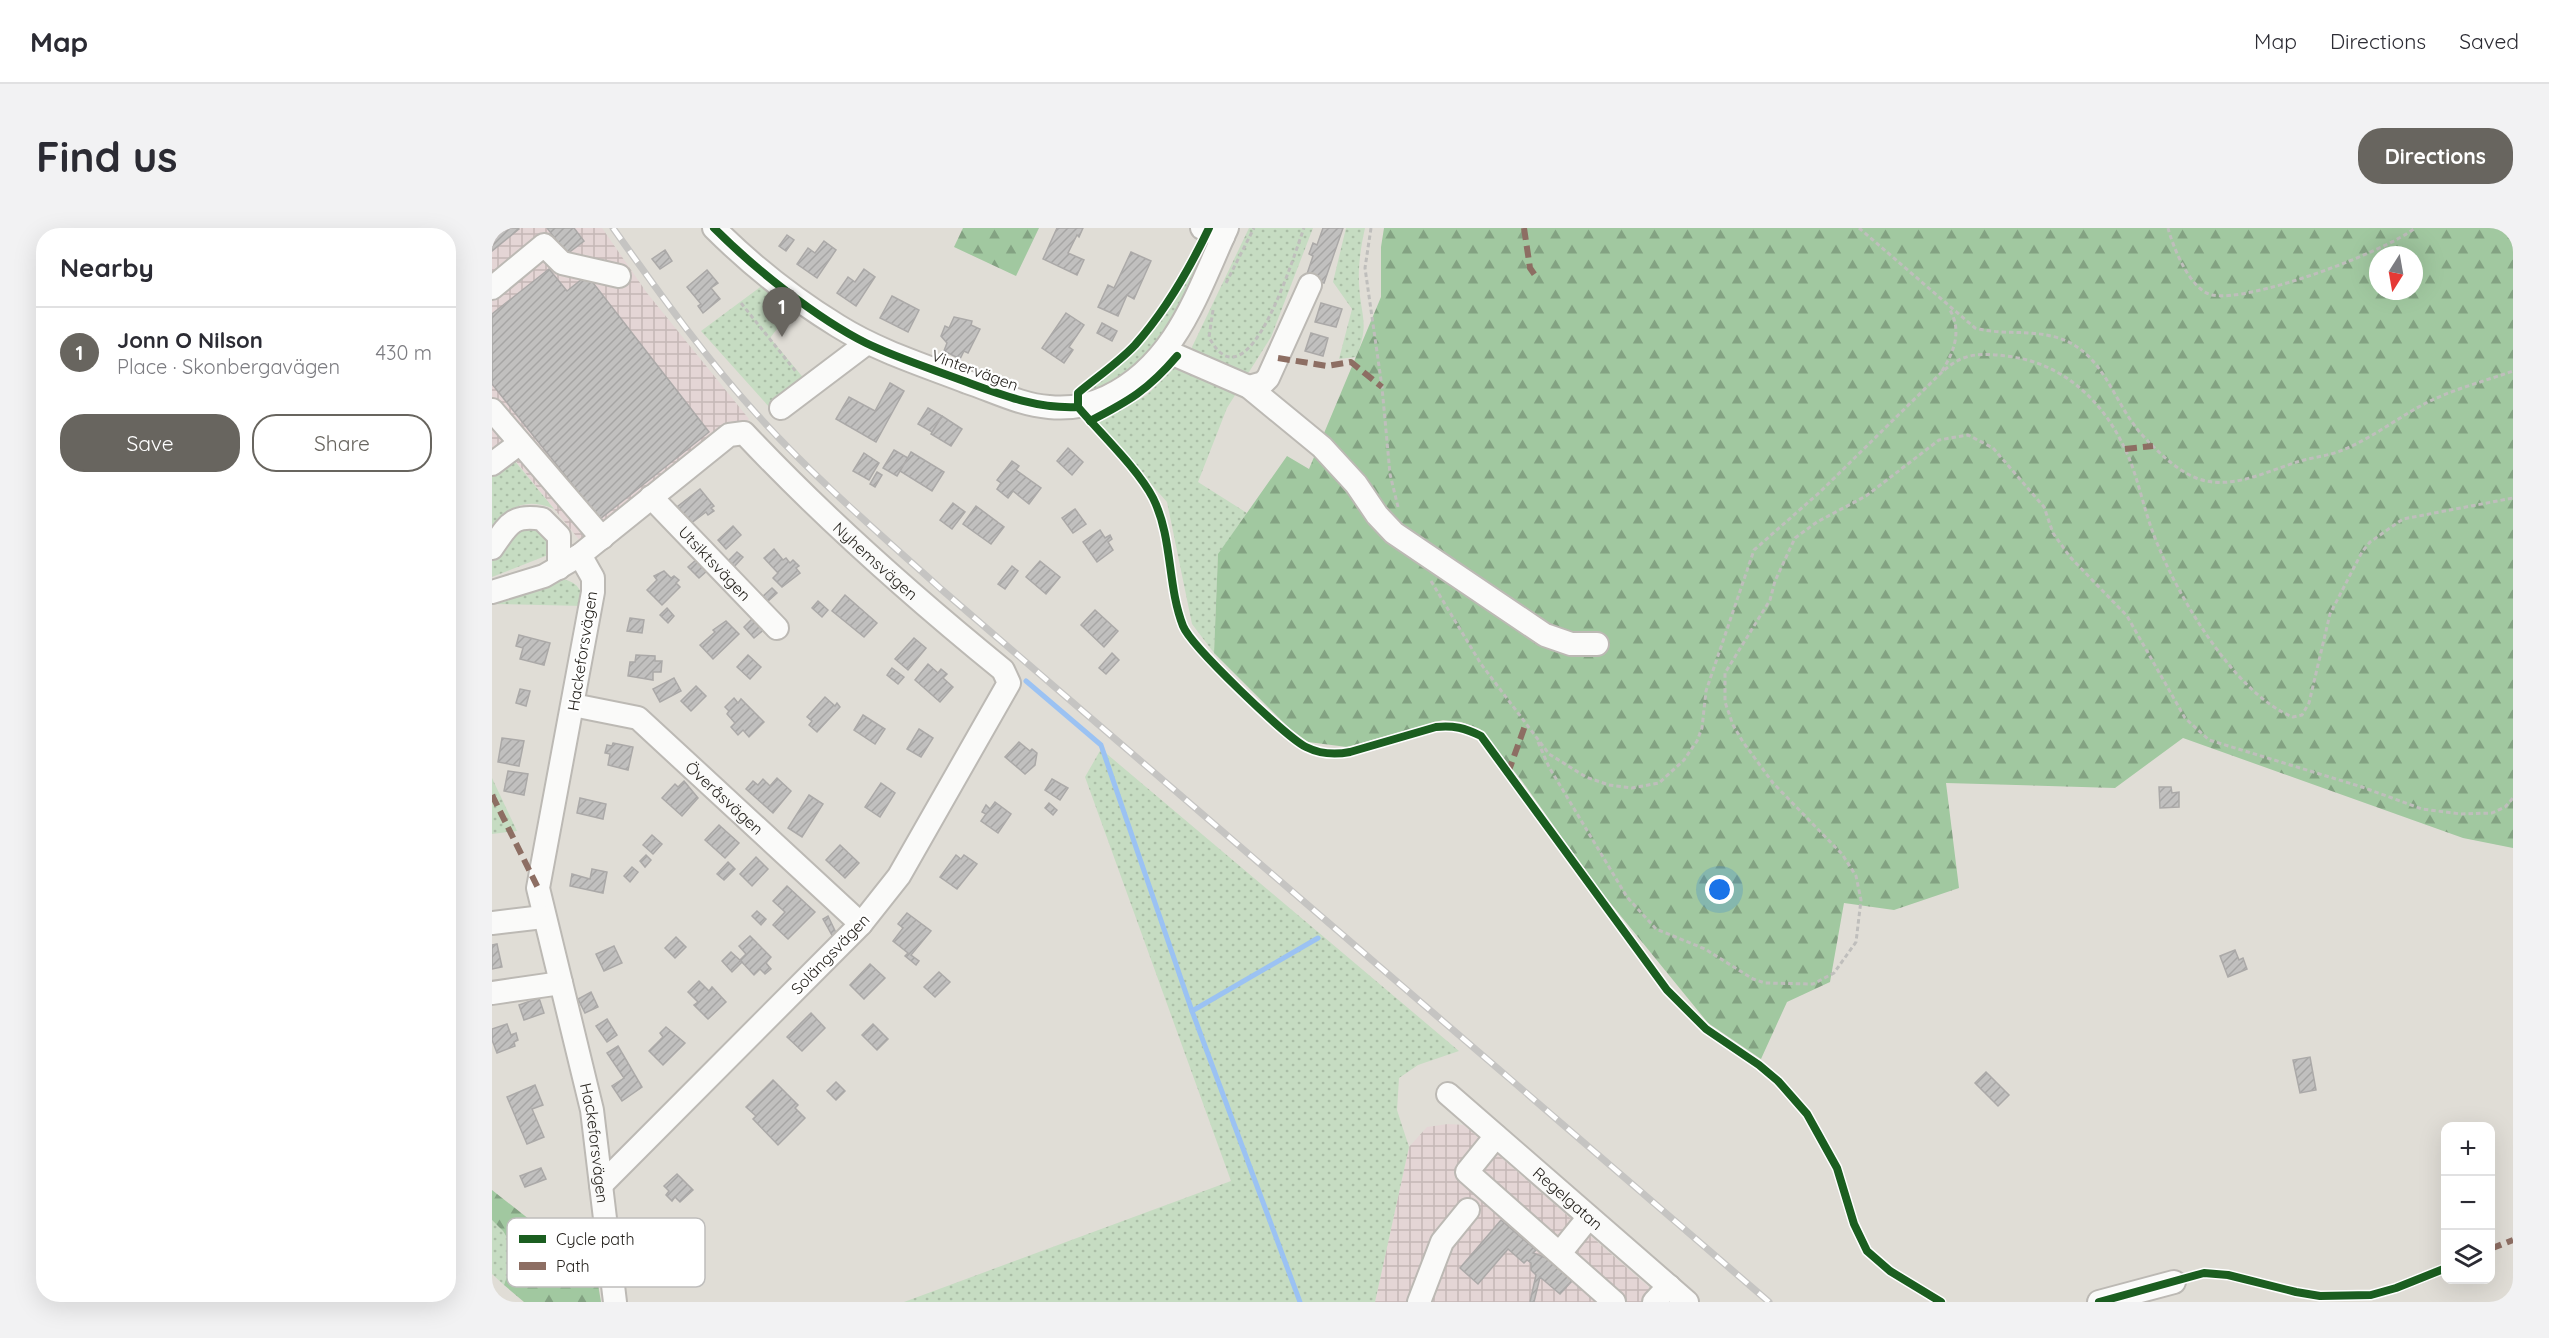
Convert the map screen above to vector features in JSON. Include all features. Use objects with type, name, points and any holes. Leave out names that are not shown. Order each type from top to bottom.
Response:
[{"type":"street","name":"Vintervägen","points":[[714,228],[746,259],[787,290],[836,325],[867,343],[1018,400],[1063,408],[1078,407],[1107,397],[1123,387],[1166,351],[1178,332],[1225,233]]},
{"type":"street","points":[[1202,228],[1225,233]]},
{"type":"street","points":[[492,288],[544,245],[562,263],[619,276]]},
{"type":"street","points":[[1249,387],[1263,383],[1268,378],[1310,285]]},
{"type":"street","points":[[781,408],[867,343]]},
{"type":"street","points":[[1166,351],[1249,387],[1322,447],[1356,484],[1377,515],[1394,533],[1523,622],[1556,640],[1570,644],[1597,644]]},
{"type":"street","points":[[492,410],[602,538]]},
{"type":"street","name":"Nyhemsvägen","points":[[651,497],[729,435],[744,433],[807,499],[872,561],[1003,670],[1009,683]]},
{"type":"street","points":[[492,464],[520,443]]},
{"type":"street","points":[[492,592],[528,582],[559,568],[580,555],[651,497]]},
{"type":"street","name":"Utsiktsvägen","points":[[651,497],[777,628]]},
{"type":"street","points":[[492,548],[506,526],[517,519],[542,519],[559,536],[559,568]]},
{"type":"street","name":"Hackeforsvägen","points":[[580,555],[593,578],[593,592],[538,888],[543,917],[592,1110],[605,1218]]},
{"type":"street","name":"Solängsvägen","points":[[601,1185],[861,924],[899,876],[1009,683]]},
{"type":"street","name":"Överåsvägen","points":[[573,705],[638,718],[861,924]]},
{"type":"street","points":[[492,923],[543,917]]},
{"type":"street","points":[[492,993],[561,983]]},
{"type":"street","name":"Regelgatan","points":[[1448,1094],[1589,1217],[1661,1294],[1687,1302]]},
{"type":"street","points":[[1496,1136],[1467,1172],[1614,1302]]},
{"type":"street","points":[[1419,1302],[1442,1242],[1468,1210]]},
{"type":"street","points":[[1560,1253],[1589,1217]]},
{"type":"street","points":[[2099,1302],[2174,1282]]},
{"type":"street","name":"Hackeforsvägen","points":[[613,1287],[615,1302]]},
{"type":"path","points":[[1225,285],[1254,228]]},
{"type":"path","points":[[1218,300],[1210,319],[1209,337],[1224,354],[1230,356],[1245,353],[1253,347],[1271,316],[1304,228]]},
{"type":"path","points":[[1371,228],[1365,268],[1382,387],[1390,474],[1401,515]]},
{"type":"path","points":[[1859,228],[1975,328],[1993,333],[2012,332],[2051,336],[2084,350],[2104,373],[2145,439],[2177,467],[2196,478],[2215,482],[2234,482],[2344,450],[2430,401],[2513,371]]},
{"type":"path","points":[[2168,228],[2184,267],[2197,285],[2210,295],[2302,280],[2382,246],[2415,228]]},
{"type":"path","points":[[741,303],[809,389]]},
{"type":"path","points":[[1942,372],[1951,356],[1956,334],[1954,318],[1947,306]]},
{"type":"path","points":[[1414,547],[1456,627],[1550,754],[1564,765],[1609,785],[1646,787],[1659,783],[1671,773],[1697,741],[1702,728],[1706,691],[1754,550],[1820,492],[1942,372],[1960,359],[1993,354],[2024,358],[2059,371],[2076,382],[2100,409],[2125,449],[2151,528],[2181,595],[2200,626],[2241,677],[2261,696],[2293,717],[2302,715],[2308,703],[2330,614],[2362,552],[2370,542],[2403,519],[2513,498]]},
{"type":"path","points":[[1536,738],[1549,767],[1627,897],[1656,929],[1705,949],[1753,979],[1765,983],[1813,984],[1834,974],[1850,954],[1859,931],[1861,900],[1856,876],[1842,854],[1773,783],[1752,755],[1728,713],[1724,679],[1738,647],[1770,600],[1779,570],[1795,538],[1816,522],[1866,496],[1939,440],[1968,435],[1993,448],[2044,507],[2053,533],[2070,557],[2127,616],[2185,718],[2197,733],[2209,740],[2362,787],[2422,809],[2461,814],[2492,813],[2505,807],[2513,798]]},
{"type":"shaded area","points":[[492,228],[602,228],[647,293],[749,419],[738,428],[731,421],[580,541],[515,460],[492,477]]},
{"type":"shaded area","points":[[1448,1124],[1464,1125],[1666,1302],[1375,1302],[1409,1147],[1427,1127]]},
{"type":"green space","points":[[963,228],[1039,228],[1016,276],[954,247]]},
{"type":"green space","points":[[1249,228],[1313,228],[1271,337],[1249,372],[1236,376],[1194,357],[1192,347]]},
{"type":"green space","points":[[1346,228],[1365,228],[1359,277],[1364,328],[1356,357],[1339,359],[1352,309],[1333,282]]},
{"type":"green space","points":[[1384,228],[2513,228],[2513,848],[2463,838],[2183,738],[2115,788],[1946,783],[1959,888],[1894,910],[1844,903],[1830,982],[1787,1002],[1761,1059],[1708,1023],[1598,888],[1522,781],[1480,729],[1461,722],[1443,720],[1347,747],[1308,742],[1289,728],[1214,653],[1218,554],[1287,456],[1309,469],[1381,297],[1381,247]]},
{"type":"green space","points":[[1209,241],[1216,243],[1172,329],[1135,371],[1082,398],[1081,394],[1129,355],[1182,285]]},
{"type":"green space","points":[[763,285],[794,307],[770,338],[806,381],[770,408],[701,331]]},
{"type":"green space","points":[[1174,368],[1195,372],[1237,392],[1227,408],[1198,482],[1247,513],[1218,555],[1214,653],[1192,624],[1167,502],[1096,423],[1147,395]]},
{"type":"green space","points":[[514,460],[554,509],[536,504],[520,506],[506,513],[492,527],[492,477]]},
{"type":"green space","points":[[528,529],[538,529],[549,540],[548,555],[492,577],[492,556],[512,534]]},
{"type":"green space","points":[[563,579],[579,588],[584,606],[493,604]]},
{"type":"green space","points":[[1101,749],[1459,1051],[1418,1065],[1399,1078],[1397,1110],[1409,1147],[1375,1302],[904,1302],[1231,1181],[1085,777]]},
{"type":"green space","points":[[492,778],[517,831],[492,834]]},
{"type":"green space","points":[[492,1190],[528,1218],[507,1218],[507,1238],[492,1220]]},
{"type":"green space","points":[[492,1220],[507,1238],[507,1276],[504,1285],[492,1274]]},
{"type":"green space","points":[[507,1276],[507,1287],[598,1287],[601,1302],[524,1302],[504,1285]]},
{"type":"building","points":[[492,228],[518,228],[519,229],[492,251]]},
{"type":"building","points":[[547,228],[574,228],[584,241],[567,254]]},
{"type":"building","points":[[1057,228],[1083,228],[1068,253],[1084,260],[1077,275],[1043,259]]},
{"type":"building","points":[[1323,228],[1343,228],[1324,283],[1306,277],[1313,256],[1309,254],[1313,243],[1317,245]]},
{"type":"building","points":[[787,235],[794,240],[786,251],[779,246]]},
{"type":"building","points":[[824,241],[836,250],[817,278],[797,264],[808,248],[815,253]]},
{"type":"building","points":[[665,250],[672,261],[660,269],[652,259]]},
{"type":"building","points":[[1131,252],[1151,261],[1134,299],[1127,295],[1118,316],[1098,307],[1108,285],[1114,288]]},
{"type":"building","points":[[549,269],[567,291],[587,275],[709,432],[600,519],[492,384],[492,314]]},
{"type":"building","points":[[864,269],[875,277],[856,306],[837,293],[848,277],[855,282]]},
{"type":"building","points":[[707,270],[718,283],[711,288],[720,299],[703,313],[698,306],[701,304],[687,287]]},
{"type":"building","points":[[892,296],[919,310],[908,332],[880,318]]},
{"type":"building","points":[[1321,303],[1342,309],[1336,327],[1315,322]]},
{"type":"building","points":[[1066,313],[1084,325],[1069,347],[1073,350],[1064,363],[1042,348]]},
{"type":"building","points":[[954,317],[972,321],[971,325],[980,329],[968,353],[964,351],[960,359],[944,351],[947,343],[941,336],[945,326],[949,328]]},
{"type":"building","points":[[1102,323],[1117,331],[1112,341],[1097,333]]},
{"type":"building","points":[[1311,333],[1328,338],[1323,356],[1305,351]]},
{"type":"building","points":[[890,383],[904,391],[876,442],[836,419],[849,397],[875,411]]},
{"type":"building","points":[[928,408],[942,416],[932,432],[918,424]]},
{"type":"building","points":[[942,416],[962,429],[951,446],[931,434]]},
{"type":"building","points":[[1068,448],[1083,462],[1072,475],[1057,461]]},
{"type":"building","points":[[894,450],[908,458],[897,476],[883,468]]},
{"type":"building","points":[[911,452],[944,472],[932,491],[900,471]]},
{"type":"building","points":[[864,453],[879,463],[869,480],[853,471]]},
{"type":"building","points":[[1012,461],[1019,466],[1016,470],[1041,488],[1029,504],[1013,491],[1008,498],[997,489],[1001,483],[997,480]]},
{"type":"building","points":[[877,472],[882,475],[875,487],[870,484]]},
{"type":"building","points":[[700,489],[714,506],[711,508],[714,511],[708,515],[706,512],[690,524],[677,507]]},
{"type":"building","points":[[953,503],[965,512],[952,529],[940,520]]},
{"type":"building","points":[[976,506],[1004,527],[991,544],[963,524]]},
{"type":"building","points":[[1075,509],[1086,524],[1073,533],[1062,518]]},
{"type":"building","points":[[733,526],[741,535],[726,549],[718,540]]},
{"type":"building","points":[[1100,530],[1105,538],[1110,535],[1112,539],[1108,542],[1113,550],[1097,562],[1083,542]]},
{"type":"building","points":[[774,549],[783,560],[786,558],[790,563],[793,560],[799,566],[796,568],[800,573],[782,587],[773,578],[778,573],[764,558]]},
{"type":"building","points":[[737,552],[743,557],[733,568],[727,562]]},
{"type":"building","points":[[697,559],[708,570],[699,578],[688,567]]},
{"type":"building","points":[[1040,561],[1060,577],[1046,594],[1026,577]]},
{"type":"building","points":[[1012,566],[1018,571],[1005,589],[998,584]]},
{"type":"building","points":[[664,571],[671,578],[674,576],[679,580],[676,583],[680,587],[662,605],[647,590],[657,580],[654,576]]},
{"type":"building","points":[[772,588],[777,593],[767,602],[762,597]]},
{"type":"building","points":[[845,595],[877,623],[864,637],[832,611]]},
{"type":"building","points":[[818,601],[828,610],[822,617],[812,608]]},
{"type":"building","points":[[667,608],[674,616],[668,623],[660,615]]},
{"type":"building","points":[[1095,610],[1118,631],[1104,647],[1081,625]]},
{"type":"building","points":[[756,615],[767,627],[754,638],[744,627]]},
{"type":"building","points":[[630,618],[644,620],[642,633],[627,631]]},
{"type":"building","points":[[726,621],[739,634],[713,659],[700,645],[715,632],[713,630]]},
{"type":"building","points":[[519,635],[550,643],[544,665],[520,659],[523,648],[516,646]]},
{"type":"building","points":[[914,638],[926,648],[908,670],[895,659]]},
{"type":"building","points":[[1112,653],[1119,660],[1106,674],[1099,668]]},
{"type":"building","points":[[636,655],[655,656],[655,661],[662,661],[661,672],[653,672],[653,680],[628,676],[630,662],[635,662]]},
{"type":"building","points":[[748,655],[761,667],[750,679],[737,667]]},
{"type":"building","points":[[928,664],[938,673],[941,669],[947,674],[943,678],[953,687],[940,702],[915,680]]},
{"type":"building","points":[[892,668],[904,677],[898,684],[887,675]]},
{"type":"building","points":[[674,678],[681,691],[660,702],[653,689]]},
{"type":"building","points":[[696,686],[706,696],[691,711],[681,701]]},
{"type":"building","points":[[520,689],[530,691],[526,706],[516,703]]},
{"type":"building","points":[[825,697],[835,706],[837,703],[840,707],[817,732],[809,725],[812,721],[807,717]]},
{"type":"building","points":[[734,698],[738,703],[741,699],[764,722],[749,737],[743,730],[738,735],[731,727],[735,723],[727,714],[729,711],[725,707]]},
{"type":"building","points":[[863,715],[885,729],[875,744],[854,730]]},
{"type":"building","points":[[919,729],[933,738],[921,757],[907,749]]},
{"type":"building","points":[[502,738],[524,741],[519,766],[498,762]]},
{"type":"building","points":[[1019,742],[1030,751],[1032,749],[1037,753],[1035,765],[1025,774],[1005,757]]},
{"type":"building","points":[[613,743],[633,747],[628,770],[608,765],[610,754],[605,753],[607,745],[612,746]]},
{"type":"building","points":[[508,771],[528,774],[524,795],[504,791]]},
{"type":"building","points":[[777,778],[791,791],[773,813],[746,789],[753,781],[758,785],[763,779],[770,786]]},
{"type":"building","points":[[1052,779],[1068,788],[1060,800],[1045,790]]},
{"type":"building","points":[[684,781],[698,798],[682,816],[662,798],[675,784],[678,787]]},
{"type":"building","points":[[881,783],[895,793],[880,817],[865,807]]},
{"type":"building","points":[[2159,787],[2171,787],[2172,793],[2179,792],[2179,807],[2160,808]]},
{"type":"building","points":[[809,795],[823,804],[802,837],[788,828]]},
{"type":"building","points":[[580,798],[606,804],[603,819],[577,813]]},
{"type":"building","points":[[995,802],[1011,814],[998,833],[981,821],[986,814],[982,812],[986,805],[990,809]]},
{"type":"building","points":[[1049,803],[1057,810],[1053,815],[1045,808]]},
{"type":"building","points":[[719,825],[739,843],[725,858],[705,840]]},
{"type":"building","points":[[652,835],[662,844],[653,854],[643,845]]},
{"type":"building","points":[[840,845],[859,863],[845,878],[826,860]]},
{"type":"building","points":[[646,855],[651,860],[645,867],[640,861]]},
{"type":"building","points":[[956,855],[961,859],[964,855],[977,864],[957,889],[940,877]]},
{"type":"building","points":[[756,857],[768,869],[752,886],[740,874]]},
{"type":"building","points":[[728,862],[735,869],[724,880],[717,874]]},
{"type":"building","points":[[632,867],[638,872],[630,882],[624,876]]},
{"type":"building","points":[[592,869],[607,872],[603,893],[570,886],[572,874],[590,879]]},
{"type":"building","points":[[787,886],[815,912],[788,939],[773,925],[785,912],[773,901]]},
{"type":"building","points":[[757,911],[766,919],[761,925],[752,916]]},
{"type":"building","points":[[907,913],[931,931],[911,955],[919,961],[916,965],[905,956],[908,953],[893,941],[903,928],[898,924]]},
{"type":"building","points":[[828,916],[837,935],[833,937],[823,919]]},
{"type":"building","points":[[750,936],[771,957],[766,963],[771,969],[765,974],[760,969],[754,975],[740,960],[746,954],[739,946]]},
{"type":"building","points":[[676,937],[686,947],[675,958],[665,948]]},
{"type":"building","points":[[497,944],[502,967],[492,969],[492,945]]},
{"type":"building","points":[[614,946],[622,963],[604,971],[596,954]]},
{"type":"building","points":[[2235,950],[2239,960],[2243,958],[2247,969],[2228,977],[2220,956]]},
{"type":"building","points":[[731,952],[742,962],[732,972],[722,961]]},
{"type":"building","points":[[870,964],[885,978],[864,999],[850,985]]},
{"type":"building","points":[[939,972],[950,982],[935,997],[924,987]]},
{"type":"building","points":[[699,981],[709,991],[712,987],[726,1002],[708,1019],[694,1005],[698,1002],[688,992]]},
{"type":"building","points":[[591,992],[598,1007],[585,1013],[578,999]]},
{"type":"building","points":[[539,998],[544,1013],[524,1020],[519,1005]]},
{"type":"building","points":[[811,1013],[825,1028],[802,1051],[787,1037]]},
{"type":"building","points":[[607,1019],[617,1035],[607,1042],[596,1026]]},
{"type":"building","points":[[507,1024],[511,1035],[516,1033],[518,1040],[514,1042],[515,1046],[497,1053],[492,1040],[492,1029]]},
{"type":"building","points":[[873,1024],[888,1039],[877,1050],[862,1035]]},
{"type":"building","points":[[666,1027],[685,1043],[663,1065],[649,1051],[663,1037],[660,1033]]},
{"type":"building","points":[[618,1046],[642,1087],[622,1101],[612,1086],[624,1078],[607,1053]]},
{"type":"building","points":[[2310,1057],[2316,1090],[2300,1093],[2293,1060]]},
{"type":"building","points":[[1986,1072],[2009,1095],[1998,1106],[1975,1083]]},
{"type":"building","points":[[773,1080],[798,1105],[795,1108],[805,1118],[778,1145],[753,1119],[756,1116],[746,1107]]},
{"type":"building","points":[[836,1082],[845,1091],[836,1100],[827,1091]]},
{"type":"building","points":[[535,1085],[543,1105],[532,1109],[544,1137],[527,1144],[507,1097]]},
{"type":"building","points":[[541,1168],[546,1179],[525,1187],[520,1176]]},
{"type":"building","points":[[677,1174],[693,1190],[680,1202],[675,1197],[672,1201],[666,1195],[669,1191],[664,1186]]},
{"type":"building","points":[[1501,1220],[1536,1250],[1533,1253],[1549,1259],[1572,1281],[1560,1294],[1540,1277],[1534,1302],[1530,1302],[1536,1275],[1531,1270],[1531,1263],[1527,1260],[1524,1263],[1508,1249],[1478,1284],[1460,1268]]},
{"type":"waterway","points":[[1026,681],[1101,745],[1192,1011],[1300,1302]]},
{"type":"waterway","points":[[1192,1011],[1318,938]]},
{"type":"railway","points":[[613,228],[722,374],[783,442],[849,506],[941,589],[1769,1302]]},
{"type":"marked path","points":[[1524,228],[1530,268],[1537,278]]},
{"type":"marked path","points":[[1278,358],[1327,366],[1351,362],[1382,387]]},
{"type":"marked path","points":[[2125,449],[2153,446]]},
{"type":"marked path","points":[[1508,773],[1526,723]]},
{"type":"marked path","points":[[492,795],[538,888]]},
{"type":"marked path","points":[[2495,1247],[2513,1240]]},
{"type":"cycle path","points":[[714,228],[786,291],[827,320],[866,343],[1006,396],[1048,406],[1078,407]]},
{"type":"cycle path","points":[[1209,228],[1176,289],[1146,332],[1122,358],[1078,393],[1078,407],[1128,463],[1153,498],[1164,529],[1178,610],[1183,626],[1190,637],[1260,710],[1295,740],[1311,749],[1328,753],[1350,752],[1442,726],[1459,728],[1481,736],[1667,990],[1706,1029],[1759,1065],[1778,1081],[1807,1114],[1837,1168],[1854,1224],[1867,1251],[1890,1271],[1941,1302]]},
{"type":"cycle path","points":[[1090,421],[1137,394],[1157,378],[1177,356]]},
{"type":"cycle path","points":[[2099,1302],[2204,1273],[2228,1275],[2320,1296],[2371,1295],[2396,1288],[2441,1270]]},
{"type":"place","name":"Jonn O Nilson","points":[[782,337]]}]
